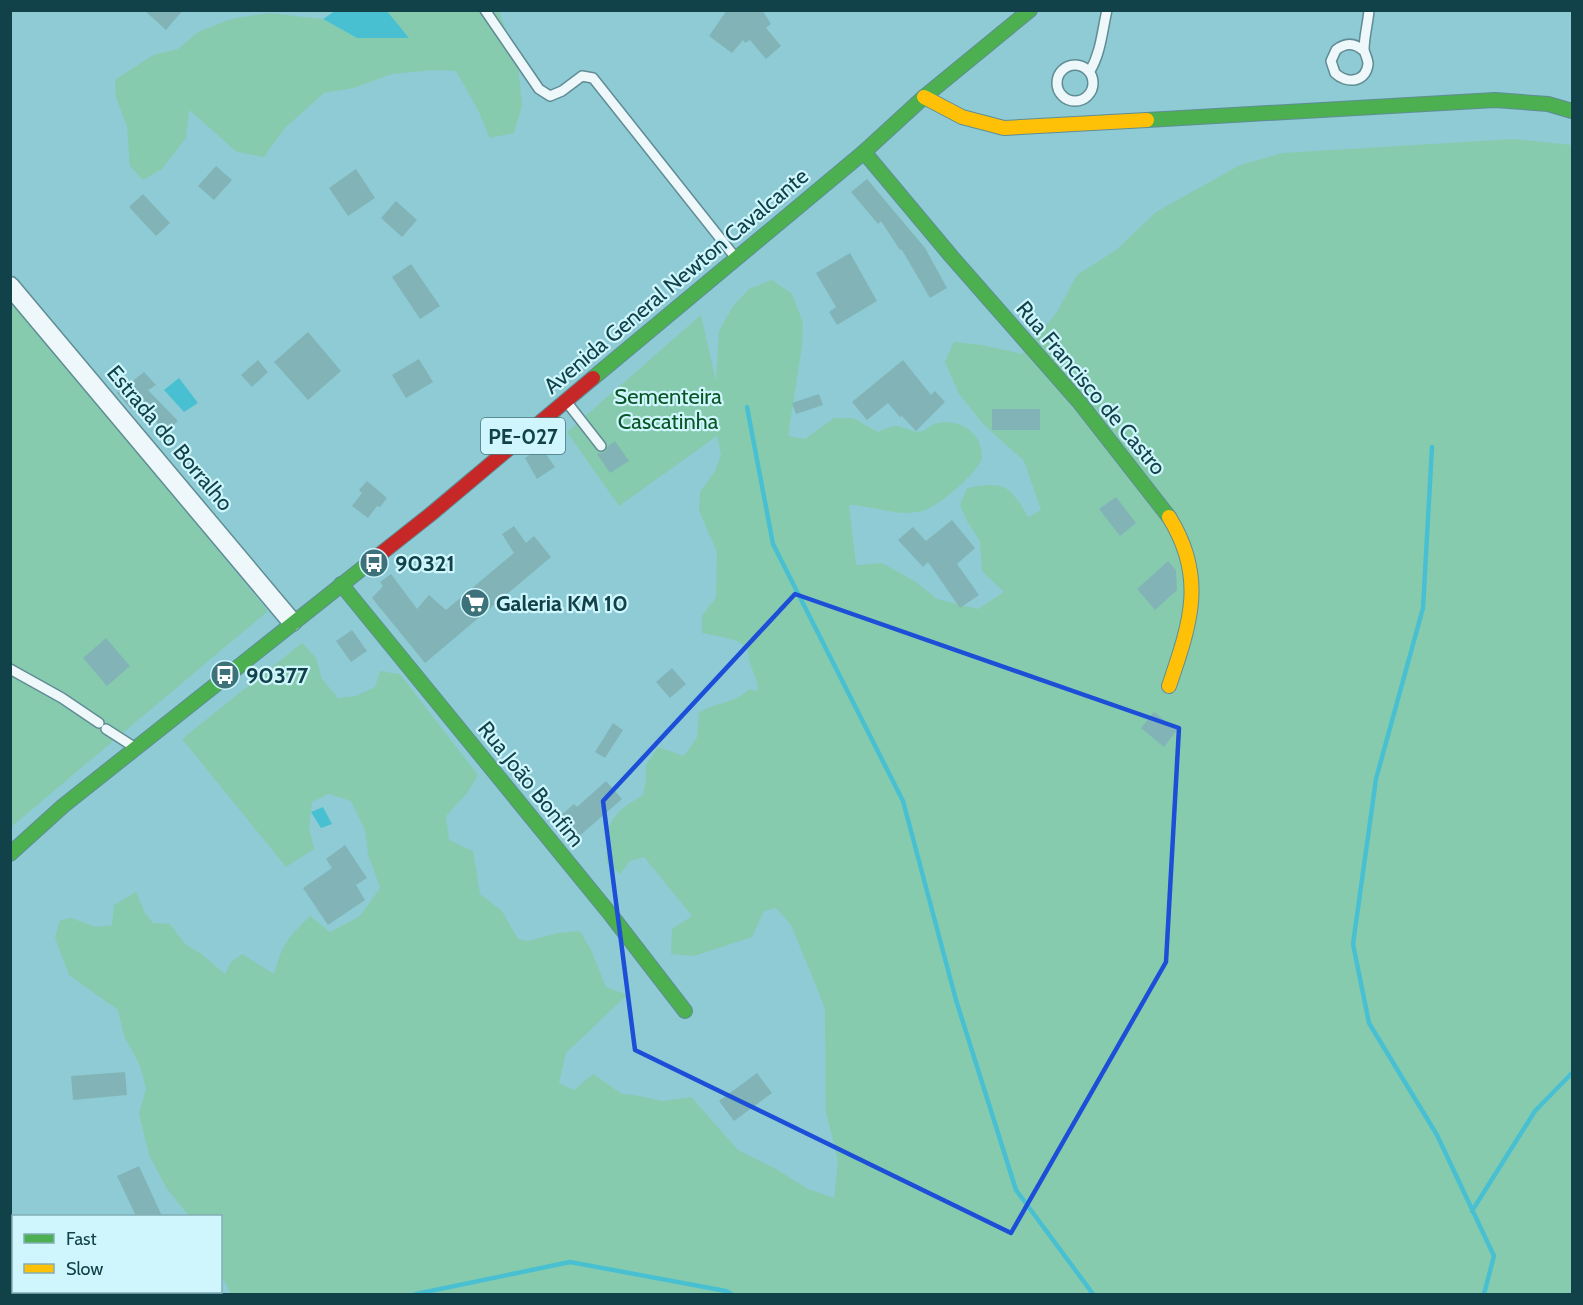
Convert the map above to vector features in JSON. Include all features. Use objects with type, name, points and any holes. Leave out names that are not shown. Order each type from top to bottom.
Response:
[{"type":"street","name":"Avenida General Newton Cavalcante","points":[[10,854],[54,814],[135,748],[430,514],[864,152],[924,97],[1030,10]]},
{"type":"street","points":[[924,97],[966,120],[1004,128],[1495,100],[1548,104],[1572,111]]},
{"type":"street","name":"Rua Francisco de Castro","points":[[864,152],[979,288],[1072,392],[1115,445],[1179,533],[1191,566],[1192,591],[1185,638],[1169,686]]},
{"type":"street","name":"Estrada do Borralho","points":[[10,286],[292,622]]},
{"type":"street","name":"Rua João Bonfim","points":[[341,585],[611,915],[685,1011]]},
{"type":"lane","points":[[485,10],[539,89],[550,96],[562,91],[582,76],[593,78],[736,258]]},
{"type":"lane","points":[[1090,71],[1079,64],[1066,66],[1058,75],[1057,88],[1060,94],[1071,100],[1083,99],[1089,95],[1093,83],[1090,71],[1101,44],[1107,10]]},
{"type":"lane","points":[[1364,51],[1354,44],[1347,44],[1336,50],[1331,62],[1335,73],[1345,80],[1358,79],[1363,75],[1368,63],[1364,51],[1369,10]]},
{"type":"lane","points":[[566,401],[601,446]]},
{"type":"lane","points":[[10,669],[62,698],[135,748]]},
{"type":"highlighted area","points":[[795,594],[1179,728],[1166,962],[1011,1233],[635,1050],[603,801]]},
{"type":"green space","points":[[387,11],[499,11],[518,64],[522,106],[514,133],[490,138],[477,108],[456,71],[433,70],[392,74],[354,88],[324,93],[284,129],[264,157],[237,152],[189,110],[186,138],[162,169],[143,180],[130,166],[127,126],[116,98],[115,80],[153,55],[178,49],[198,32],[231,19],[269,13],[323,19],[357,38],[408,37]]},
{"type":"green space","name":"Sementeira Cascatinha","points":[[1513,139],[1572,145],[1572,1294],[231,1294],[222,1277],[222,1215],[188,1215],[167,1189],[149,1155],[139,1114],[146,1089],[140,1065],[124,1036],[118,1010],[69,975],[55,938],[60,920],[71,918],[96,927],[112,925],[114,905],[136,892],[145,913],[153,923],[170,924],[185,944],[225,974],[231,962],[242,954],[274,974],[287,942],[310,916],[330,932],[360,916],[380,888],[368,854],[365,830],[351,801],[329,794],[312,802],[309,828],[314,849],[286,867],[182,739],[302,643],[316,658],[322,679],[338,698],[356,696],[375,687],[380,671],[400,674],[478,775],[468,792],[446,816],[449,840],[473,851],[480,894],[502,911],[518,939],[528,941],[557,933],[580,931],[591,950],[606,987],[627,995],[566,1053],[559,1083],[574,1090],[593,1074],[622,1094],[663,1101],[691,1097],[738,1150],[776,1169],[808,1189],[834,1198],[838,1161],[826,1112],[825,1008],[791,925],[776,908],[764,911],[752,937],[694,956],[671,954],[672,929],[692,916],[644,857],[630,861],[620,874],[607,864],[607,840],[611,823],[622,809],[643,795],[646,765],[658,747],[684,756],[697,737],[699,713],[738,698],[749,689],[758,691],[748,651],[744,645],[720,636],[702,633],[702,616],[716,597],[717,552],[699,511],[700,492],[715,471],[721,455],[717,436],[619,506],[567,432],[701,315],[716,381],[719,331],[733,306],[749,289],[772,280],[792,294],[803,323],[802,346],[788,436],[805,439],[834,418],[853,418],[878,432],[899,426],[919,432],[934,424],[950,422],[963,426],[975,435],[981,448],[982,457],[979,464],[967,479],[949,495],[926,510],[906,513],[849,505],[856,565],[882,563],[916,582],[937,599],[978,609],[1004,592],[982,571],[980,541],[960,505],[967,488],[998,485],[1010,491],[1028,517],[1041,510],[1024,461],[983,424],[959,394],[945,362],[954,342],[982,345],[1022,354],[1057,312],[1077,275],[1116,250],[1156,212],[1240,165],[1283,153]]},
{"type":"green space","points":[[10,299],[268,611],[11,827],[10,827]]},
{"type":"water","points":[[335,11],[387,11],[409,38],[357,38],[323,19]]},
{"type":"water","points":[[179,378],[198,403],[184,412],[164,390]]},
{"type":"water","points":[[323,807],[332,824],[321,828],[311,812]]},
{"type":"building","points":[[144,10],[183,10],[166,30]]},
{"type":"building","points":[[727,10],[762,10],[771,24],[766,28],[781,46],[766,59],[750,40],[745,43],[743,40],[732,53],[709,36]]},
{"type":"building","points":[[216,166],[232,180],[214,200],[198,186]]},
{"type":"building","points":[[356,169],[375,198],[348,216],[329,188]]},
{"type":"building","points":[[867,179],[925,248],[947,288],[930,298],[902,250],[881,221],[878,224],[851,192]]},
{"type":"building","points":[[143,194],[170,223],[156,236],[129,207]]},
{"type":"building","points":[[396,201],[417,220],[402,237],[381,218]]},
{"type":"building","points":[[850,253],[877,301],[837,325],[829,312],[836,307],[816,273]]},
{"type":"building","points":[[411,264],[440,306],[420,319],[392,277]]},
{"type":"building","points":[[308,332],[341,371],[308,400],[274,362]]},
{"type":"building","points":[[419,359],[433,382],[406,398],[392,375]]},
{"type":"building","points":[[258,360],[268,372],[252,387],[241,375]]},
{"type":"building","points":[[903,360],[931,395],[935,391],[945,402],[916,431],[888,403],[867,420],[852,402]]},
{"type":"building","points":[[144,372],[156,385],[148,390],[178,421],[165,433],[142,405],[131,409],[117,393]]},
{"type":"building","points":[[819,394],[823,405],[796,414],[792,403]]},
{"type":"building","points":[[992,409],[1040,409],[1040,430],[992,430]]},
{"type":"building","points":[[615,441],[629,461],[610,473],[597,454],[605,452],[608,446]]},
{"type":"building","points":[[541,447],[555,467],[537,479],[525,458]]},
{"type":"building","points":[[367,481],[387,498],[368,518],[352,506],[362,493],[359,490]]},
{"type":"building","points":[[1116,497],[1136,523],[1120,536],[1099,509]]},
{"type":"building","points":[[952,520],[975,548],[957,564],[979,595],[960,608],[928,562],[923,567],[898,540],[913,527],[926,541]]},
{"type":"building","name":"Galeria KM 10","points":[[514,526],[526,543],[534,536],[551,557],[425,663],[372,598],[383,586],[380,582],[391,574],[417,609],[429,595],[446,610],[514,553],[502,534]]},
{"type":"building","points":[[1168,561],[1176,570],[1177,590],[1155,610],[1137,589]]},
{"type":"building","points":[[352,630],[367,651],[351,662],[336,641]]},
{"type":"building","points":[[106,638],[130,666],[107,686],[83,658]]},
{"type":"building","points":[[672,668],[686,684],[670,698],[656,682]]},
{"type":"building","points":[[1154,712],[1177,730],[1164,747],[1141,728]]},
{"type":"building","points":[[613,723],[623,730],[605,758],[595,752]]},
{"type":"building","points":[[606,781],[622,799],[577,838],[559,817],[574,804],[577,807]]},
{"type":"building","points":[[345,845],[367,878],[356,885],[365,900],[328,925],[303,888],[332,868],[326,859]]},
{"type":"building","points":[[125,1072],[127,1095],[73,1100],[71,1076]]},
{"type":"building","points":[[757,1073],[772,1093],[734,1121],[719,1101]]},
{"type":"building","points":[[139,1166],[162,1215],[136,1215],[117,1176]]},
{"type":"waterway","points":[[747,407],[773,544],[903,801],[956,1000],[1016,1190],[1093,1294]]},
{"type":"waterway","points":[[1432,447],[1423,608],[1376,779],[1353,944],[1369,1023],[1437,1135],[1494,1256],[1484,1294]]},
{"type":"waterway","points":[[1472,1211],[1535,1111],[1572,1073]]},
{"type":"waterway","points":[[416,1294],[570,1262],[726,1291],[731,1294]]},
{"type":"traffic: fast","points":[[593,378],[1030,10]]},
{"type":"traffic: fast","points":[[1147,120],[1495,100],[1548,104],[1572,111]]},
{"type":"traffic: fast","points":[[864,152],[951,256],[1080,403],[1169,517]]},
{"type":"traffic: fast","points":[[10,854],[63,806],[369,563]]},
{"type":"traffic: fast","points":[[341,584],[611,915],[685,1011]]},
{"type":"traffic: slow","points":[[924,97],[962,117],[1004,128],[1147,120]]},
{"type":"traffic: slow","points":[[1169,517],[1181,539],[1188,560],[1191,601],[1183,642],[1169,686]]},
{"type":"traffic: jam","points":[[369,563],[593,378]]},
{"type":"place","name":"90321","points":[[374,563]]},
{"type":"place","name":"Galeria KM 10","points":[[475,603]]},
{"type":"place","name":"90377","points":[[225,675]]}]
